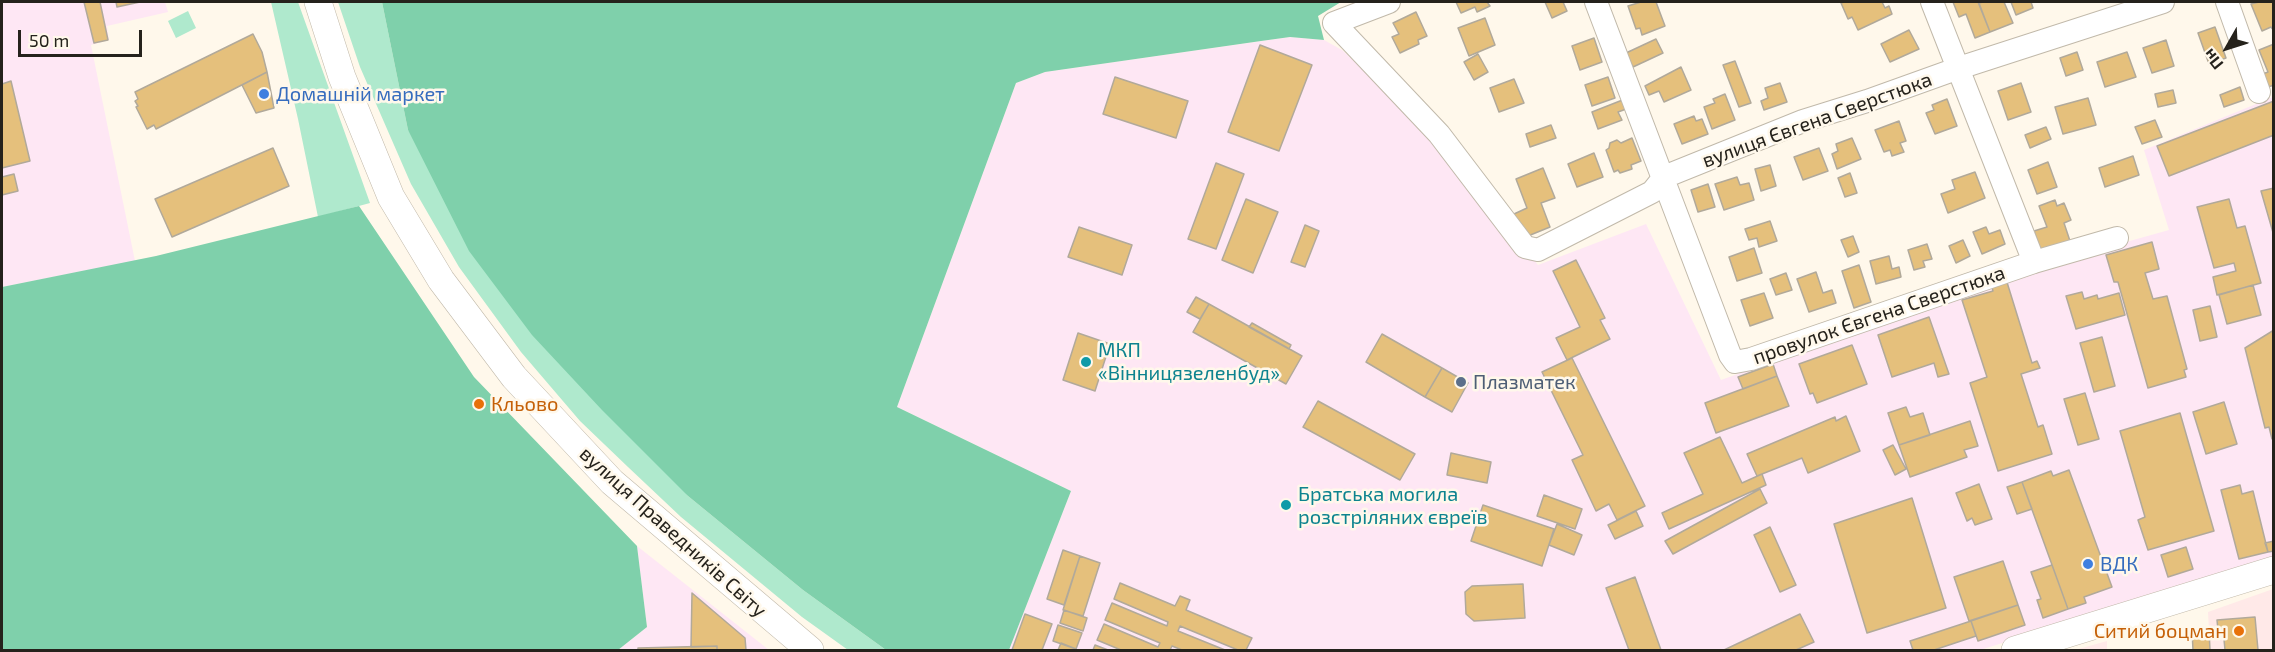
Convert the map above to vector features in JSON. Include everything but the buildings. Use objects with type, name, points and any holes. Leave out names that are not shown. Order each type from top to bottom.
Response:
[{"type":"main road","name":"вулиця Праведників Світу","points":[[318,2],[342,77],[391,197],[441,280],[514,378],[612,483],[810,651]]},
{"type":"main road","points":[[2015,651],[2274,570]]},
{"type":"street","name":"вулиця Євгена Сверстюка","points":[[1389,2],[1334,23],[1439,134],[1525,246],[1539,250],[1652,192],[1664,177],[1803,121],[2163,2]]},
{"type":"street","name":"провулок Євгена Сверстюка","points":[[1596,2],[1730,355],[1735,362],[2034,262],[2117,238]]},
{"type":"street","points":[[1932,2],[2034,262]]},
{"type":"street","points":[[2227,2],[2259,92]]},
{"type":"shaded area","points":[[2,2],[165,2],[168,12],[107,26],[109,40],[91,45],[135,261],[2,287]]},
{"type":"shaded area","points":[[1290,37],[1324,40],[1342,50],[1414,116],[1538,265],[1646,224],[1721,380],[2037,267],[2169,230],[2144,150],[2273,97],[2273,559],[1980,650],[1009,650],[1071,491],[897,407],[1016,83],[1045,72]]},
{"type":"shaded area","points":[[637,546],[769,650],[618,650],[647,627]]},
{"type":"shaded area","points":[[2273,589],[2273,650],[2210,650],[2208,612]]},
{"type":"shaded area","points":[[2107,641],[2107,650],[2075,650]]},
{"type":"green space","points":[[271,2],[298,2],[370,203],[318,217]]},
{"type":"green space","points":[[338,2],[382,2],[408,130],[688,496],[803,590],[886,650],[848,650],[802,617],[681,517],[580,421],[521,352],[459,267],[411,184],[360,67]]},
{"type":"green space","points":[[382,2],[1341,2],[1318,16],[1324,40],[1290,37],[1261,41],[1045,72],[1016,83],[897,407],[1071,491],[1009,650],[886,650],[803,590],[688,496],[602,410],[532,335],[469,251],[408,130]]},
{"type":"green space","points":[[188,11],[196,28],[176,38],[168,21]]},
{"type":"green space","points":[[359,206],[474,377],[637,546],[647,627],[618,650],[2,650],[2,287],[156,256]]},
{"type":"place","name":"Домашній маркет","points":[[264,94]]},
{"type":"place","name":"МКП «Вінницязеленбуд»","points":[[1086,362]]},
{"type":"place","name":"Плазматек","points":[[1461,382]]},
{"type":"place","name":"Кльово","points":[[479,404]]},
{"type":"place","name":"Братська могила розстріляних євреїв","points":[[1286,505]]},
{"type":"place","name":"ВДК","points":[[2088,564]]},
{"type":"place","name":"Ситий боцман","points":[[2239,631]]}]
